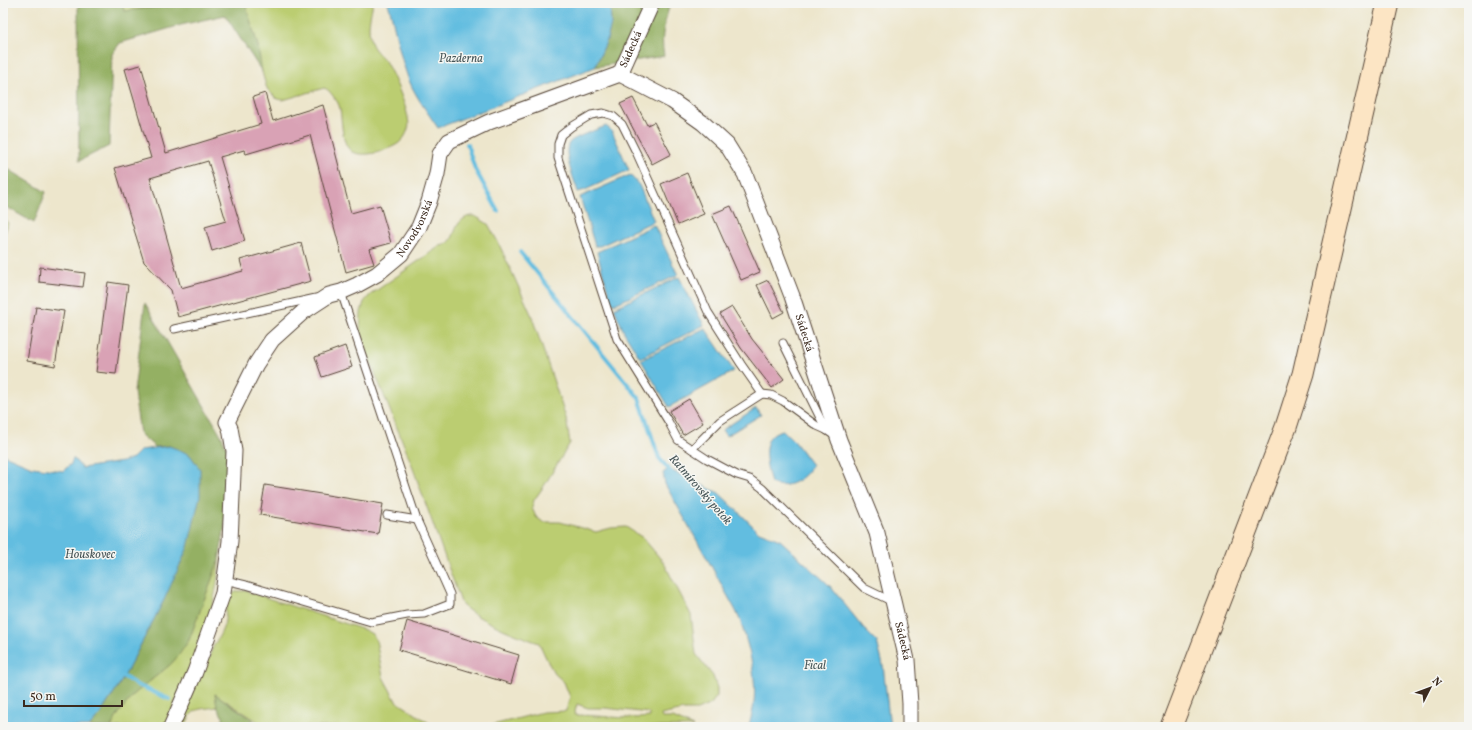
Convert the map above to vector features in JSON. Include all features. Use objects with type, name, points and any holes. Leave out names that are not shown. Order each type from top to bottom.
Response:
[{"type":"main road","points":[[1171,727],[1286,427],[1303,374],[1388,3]]},
{"type":"street","name":"Sádecká","points":[[652,3],[620,74],[672,101],[703,123],[727,145],[745,174],[792,296],[839,440],[877,533],[907,660],[910,727]]},
{"type":"street","name":"Novodvorská","points":[[225,580],[230,541],[234,451],[230,428],[227,422],[256,364],[272,340],[303,312],[335,294],[357,285],[377,274],[401,254],[419,227],[429,202],[437,174],[440,154],[449,141],[489,122],[620,74]]},
{"type":"street","points":[[171,727],[195,672],[223,593],[225,580]]},
{"type":"lane","points":[[762,394],[708,312],[622,124],[613,116],[604,114],[592,115],[571,127],[561,135],[558,144],[558,158],[617,339],[668,421],[678,440],[707,459],[737,475],[750,480],[762,488],[864,588],[894,603]]},
{"type":"lane","points":[[174,329],[335,294],[417,520],[450,594],[450,604],[424,614],[371,622],[225,580]]},
{"type":"lane","points":[[783,342],[826,430]]},
{"type":"lane","points":[[692,448],[720,421],[762,394],[771,395],[783,402],[839,440]]},
{"type":"lane","points":[[388,515],[417,520]]},
{"type":"green space","points":[[78,3],[122,3],[124,11],[194,3],[245,3],[258,46],[262,72],[225,15],[181,25],[120,43],[112,54],[109,146],[79,161]]},
{"type":"green space","points":[[122,3],[194,3],[124,11]]},
{"type":"green space","points":[[245,3],[373,3],[369,27],[371,42],[375,50],[385,61],[401,95],[408,115],[408,129],[402,140],[392,147],[377,153],[355,153],[348,149],[344,138],[339,105],[327,89],[324,88],[283,100],[277,99],[266,86],[260,65],[258,46]]},
{"type":"green space","points":[[610,3],[670,3],[663,35],[664,56],[595,67],[607,40],[611,24]]},
{"type":"green space","points":[[3,166],[46,192],[34,223],[3,205]]},
{"type":"green space","points":[[3,213],[8,224],[3,238]]},
{"type":"green space","points":[[470,216],[475,216],[488,224],[498,242],[531,314],[566,418],[570,443],[534,500],[532,508],[536,517],[543,522],[560,522],[596,532],[611,528],[626,527],[643,538],[664,563],[691,615],[696,654],[713,676],[717,688],[717,696],[711,704],[697,710],[683,710],[661,715],[662,718],[673,718],[693,727],[485,727],[543,712],[566,711],[570,697],[564,682],[554,673],[539,643],[488,622],[462,605],[410,460],[366,351],[360,330],[361,312],[364,302],[370,295],[440,246],[450,241],[459,223]],"holes":[[[577,704],[588,708],[605,708],[649,713],[650,717],[631,718],[574,715]]]},
{"type":"green space","points":[[145,303],[221,435],[228,451],[228,507],[219,560],[189,640],[171,664],[133,695],[119,713],[111,727],[89,727],[99,716],[124,677],[165,598],[200,470],[190,455],[169,446],[155,447],[140,434],[134,392]]},
{"type":"green space","points":[[219,560],[217,581],[207,624],[200,645],[165,727],[111,727],[119,713],[133,695],[171,664],[189,640]]},
{"type":"green space","points":[[246,591],[365,630],[372,634],[376,640],[383,677],[396,701],[435,727],[263,727],[260,723],[215,694],[217,707],[196,710],[191,715],[185,727],[175,727],[204,661],[209,659],[211,651],[221,632],[224,624],[227,602],[233,593]]},
{"type":"green space","points":[[215,694],[253,720],[259,727],[212,727],[224,719],[217,707]]},
{"type":"water","name":"Pazderna","points":[[388,3],[610,3],[611,24],[607,40],[595,67],[438,128],[412,87],[401,55]]},
{"type":"water","points":[[606,126],[612,131],[629,170],[578,192],[568,159],[568,146],[570,142],[577,138]]},
{"type":"water","points":[[630,175],[639,185],[654,221],[600,246],[595,246],[580,197]]},
{"type":"water","points":[[654,225],[678,275],[615,304],[611,302],[597,252]]},
{"type":"water","points":[[679,277],[704,325],[640,358],[624,332],[614,308]]},
{"type":"water","points":[[705,328],[734,371],[669,407],[641,360]]},
{"type":"water","points":[[756,408],[761,415],[726,436],[722,430]]},
{"type":"water","points":[[783,430],[795,442],[812,465],[800,479],[789,485],[782,486],[771,483],[767,468],[766,451],[770,437]]},
{"type":"water","name":"Houskovec","points":[[3,445],[4,455],[32,467],[63,471],[71,464],[73,458],[82,468],[122,462],[133,458],[141,450],[169,446],[190,455],[200,469],[200,496],[188,547],[165,598],[124,677],[99,716],[89,727],[3,727]]},
{"type":"water","name":"Fical","points":[[668,469],[719,493],[759,532],[780,540],[830,586],[866,631],[877,642],[883,665],[890,727],[748,727],[752,714],[755,687],[748,646],[740,620],[665,484],[663,473]]},
{"type":"building","points":[[141,65],[166,153],[261,124],[253,97],[265,93],[273,121],[323,105],[351,213],[380,205],[391,243],[369,249],[374,264],[346,272],[310,135],[246,154],[244,150],[220,157],[245,241],[212,251],[205,227],[226,221],[208,161],[150,178],[181,288],[243,271],[240,260],[301,243],[311,281],[178,317],[171,290],[144,262],[115,168],[151,158],[125,69]]},
{"type":"building","points":[[633,98],[647,125],[654,122],[671,154],[652,164],[620,104]]},
{"type":"building","points":[[687,173],[704,214],[678,225],[661,184]]},
{"type":"building","points":[[731,206],[760,272],[741,280],[712,214]]},
{"type":"building","points":[[40,267],[85,273],[83,287],[39,282]]},
{"type":"building","points":[[768,280],[784,312],[773,318],[757,285]]},
{"type":"building","points":[[108,282],[128,285],[116,374],[96,372]]},
{"type":"building","points":[[36,307],[64,311],[55,366],[27,361]]},
{"type":"building","points":[[732,307],[752,339],[784,379],[772,388],[741,348],[720,314]]},
{"type":"building","points":[[345,346],[352,367],[322,377],[315,357]]},
{"type":"building","points":[[689,399],[703,423],[683,435],[669,411]]},
{"type":"building","points":[[265,485],[383,504],[378,534],[260,515]]},
{"type":"building","points":[[407,621],[519,655],[511,684],[399,650]]},
{"type":"waterway","name":"Ratmírovský potok","points":[[467,144],[475,169],[498,211]]},
{"type":"waterway","name":"Ratmírovský potok","points":[[520,252],[639,398],[659,458],[672,473]]},
{"type":"waterway","points":[[121,675],[135,684],[169,699]]}]
